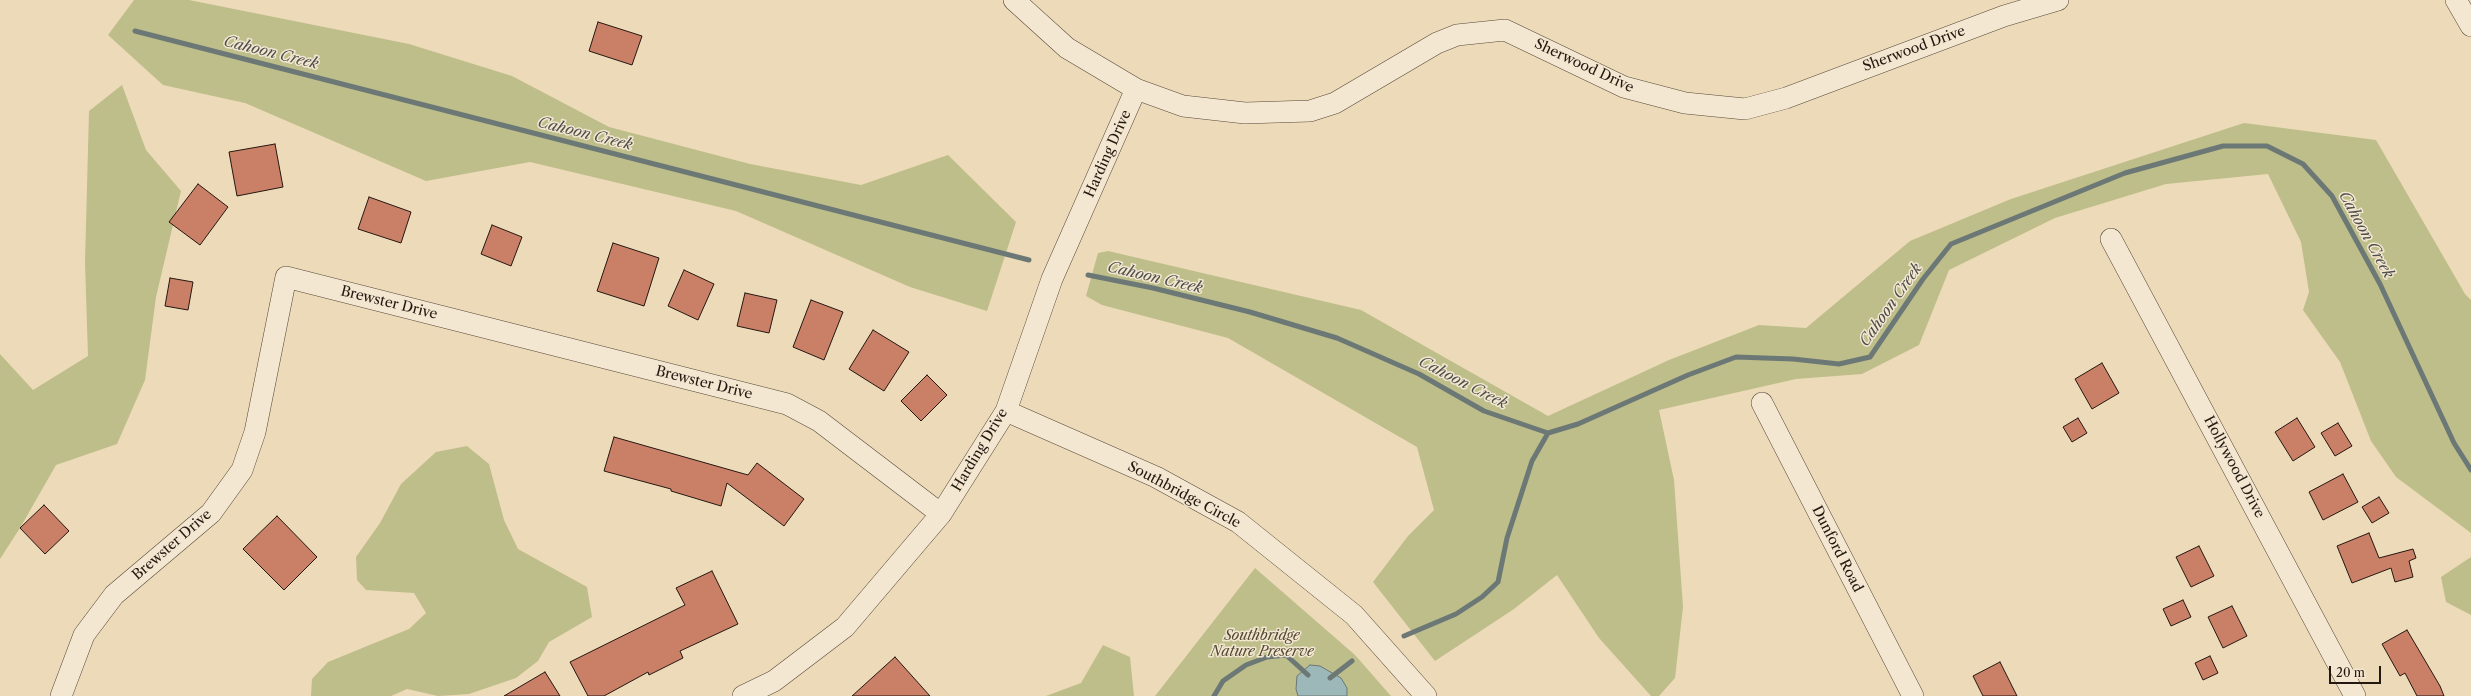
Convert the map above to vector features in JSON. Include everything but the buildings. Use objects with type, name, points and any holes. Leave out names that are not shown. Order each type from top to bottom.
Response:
[{"type":"street","name":"Sherwood Drive","points":[[1014,0],[1067,48],[1136,89],[1184,106],[1245,113],[1310,111],[1335,103],[1437,43],[1457,35],[1505,30],[1624,87],[1685,104],[1745,109],[1786,98],[2004,16],[2058,0]]},
{"type":"street","points":[[2456,0],[2471,26]]},
{"type":"street","name":"Harding Drive","points":[[743,696],[774,681],[844,627],[941,514],[1006,411],[1052,279],[1136,89]]},
{"type":"street","name":"Hollywood Drive","points":[[2111,239],[2355,696]]},
{"type":"street","name":"Brewster Drive","points":[[61,696],[84,634],[114,595],[212,513],[242,470],[255,432],[286,277],[787,404],[819,421],[941,514]]},
{"type":"street","name":"Dunford Road","points":[[1762,403],[1913,696]]},
{"type":"street","name":"Southbridge Circle","points":[[1006,411],[1156,477],[1238,522],[1354,615],[1426,696]]},
{"type":"green space","points":[[134,0],[189,0],[409,44],[512,76],[609,127],[750,164],[861,185],[948,155],[1016,222],[987,311],[910,287],[736,211],[530,162],[426,181],[245,103],[163,85],[108,35]]},
{"type":"green space","points":[[122,85],[146,150],[181,191],[156,297],[145,380],[117,444],[56,465],[20,528],[0,559],[0,354],[33,390],[88,356],[85,263],[89,111]]},
{"type":"green space","points":[[2244,123],[2376,140],[2465,294],[2471,300],[2471,533],[2396,477],[2371,441],[2340,362],[2303,310],[2309,292],[2301,242],[2268,174],[2166,184],[2055,218],[1949,270],[1919,345],[1862,374],[1796,379],[1659,410],[1674,480],[1683,607],[1675,678],[1659,696],[1651,696],[1599,638],[1557,575],[1514,609],[1435,661],[1373,582],[1408,536],[1434,510],[1417,447],[1228,338],[1102,305],[1086,296],[1098,253],[1108,251],[1361,310],[1548,416],[1669,360],[1759,325],[1806,328],[1910,241],[2011,199]]},
{"type":"green space","points":[[467,446],[489,464],[504,520],[518,549],[587,587],[592,617],[549,642],[538,661],[516,678],[469,694],[438,696],[407,689],[391,696],[311,696],[312,679],[328,662],[409,629],[426,613],[414,593],[366,590],[357,580],[356,557],[380,523],[401,484],[436,452]]},
{"type":"green space","points":[[2471,557],[2471,615],[2446,602],[2441,577]]},
{"type":"green space","name":"Southbridge Nature Preserve","points":[[1255,568],[1355,655],[1391,696],[1155,696]]},
{"type":"green space","points":[[1103,645],[1130,657],[1134,696],[1046,696],[1081,683]]},
{"type":"water","points":[[1310,665],[1320,666],[1341,678],[1347,688],[1347,696],[1298,696],[1296,689],[1297,676]]},
{"type":"waterway","name":"Cahoon Creek","points":[[135,31],[1029,260]]},
{"type":"waterway","name":"Cahoon Creek","points":[[1088,275],[1153,288],[1250,312],[1337,338],[1419,374],[1484,411],[1548,433],[1578,424],[1688,375],[1736,357],[1793,359],[1839,364],[1870,357],[1923,279],[1951,244],[2125,173],[2223,146],[2267,146],[2303,164],[2332,196],[2380,284],[2454,443],[2471,470]]},
{"type":"waterway","points":[[1404,636],[1456,614],[1482,597],[1498,582],[1507,538],[1532,461],[1548,433]]},
{"type":"waterway","points":[[1214,696],[1223,681],[1246,665],[1267,657],[1286,655],[1308,675]]},
{"type":"waterway","points":[[1330,678],[1352,661]]}]
